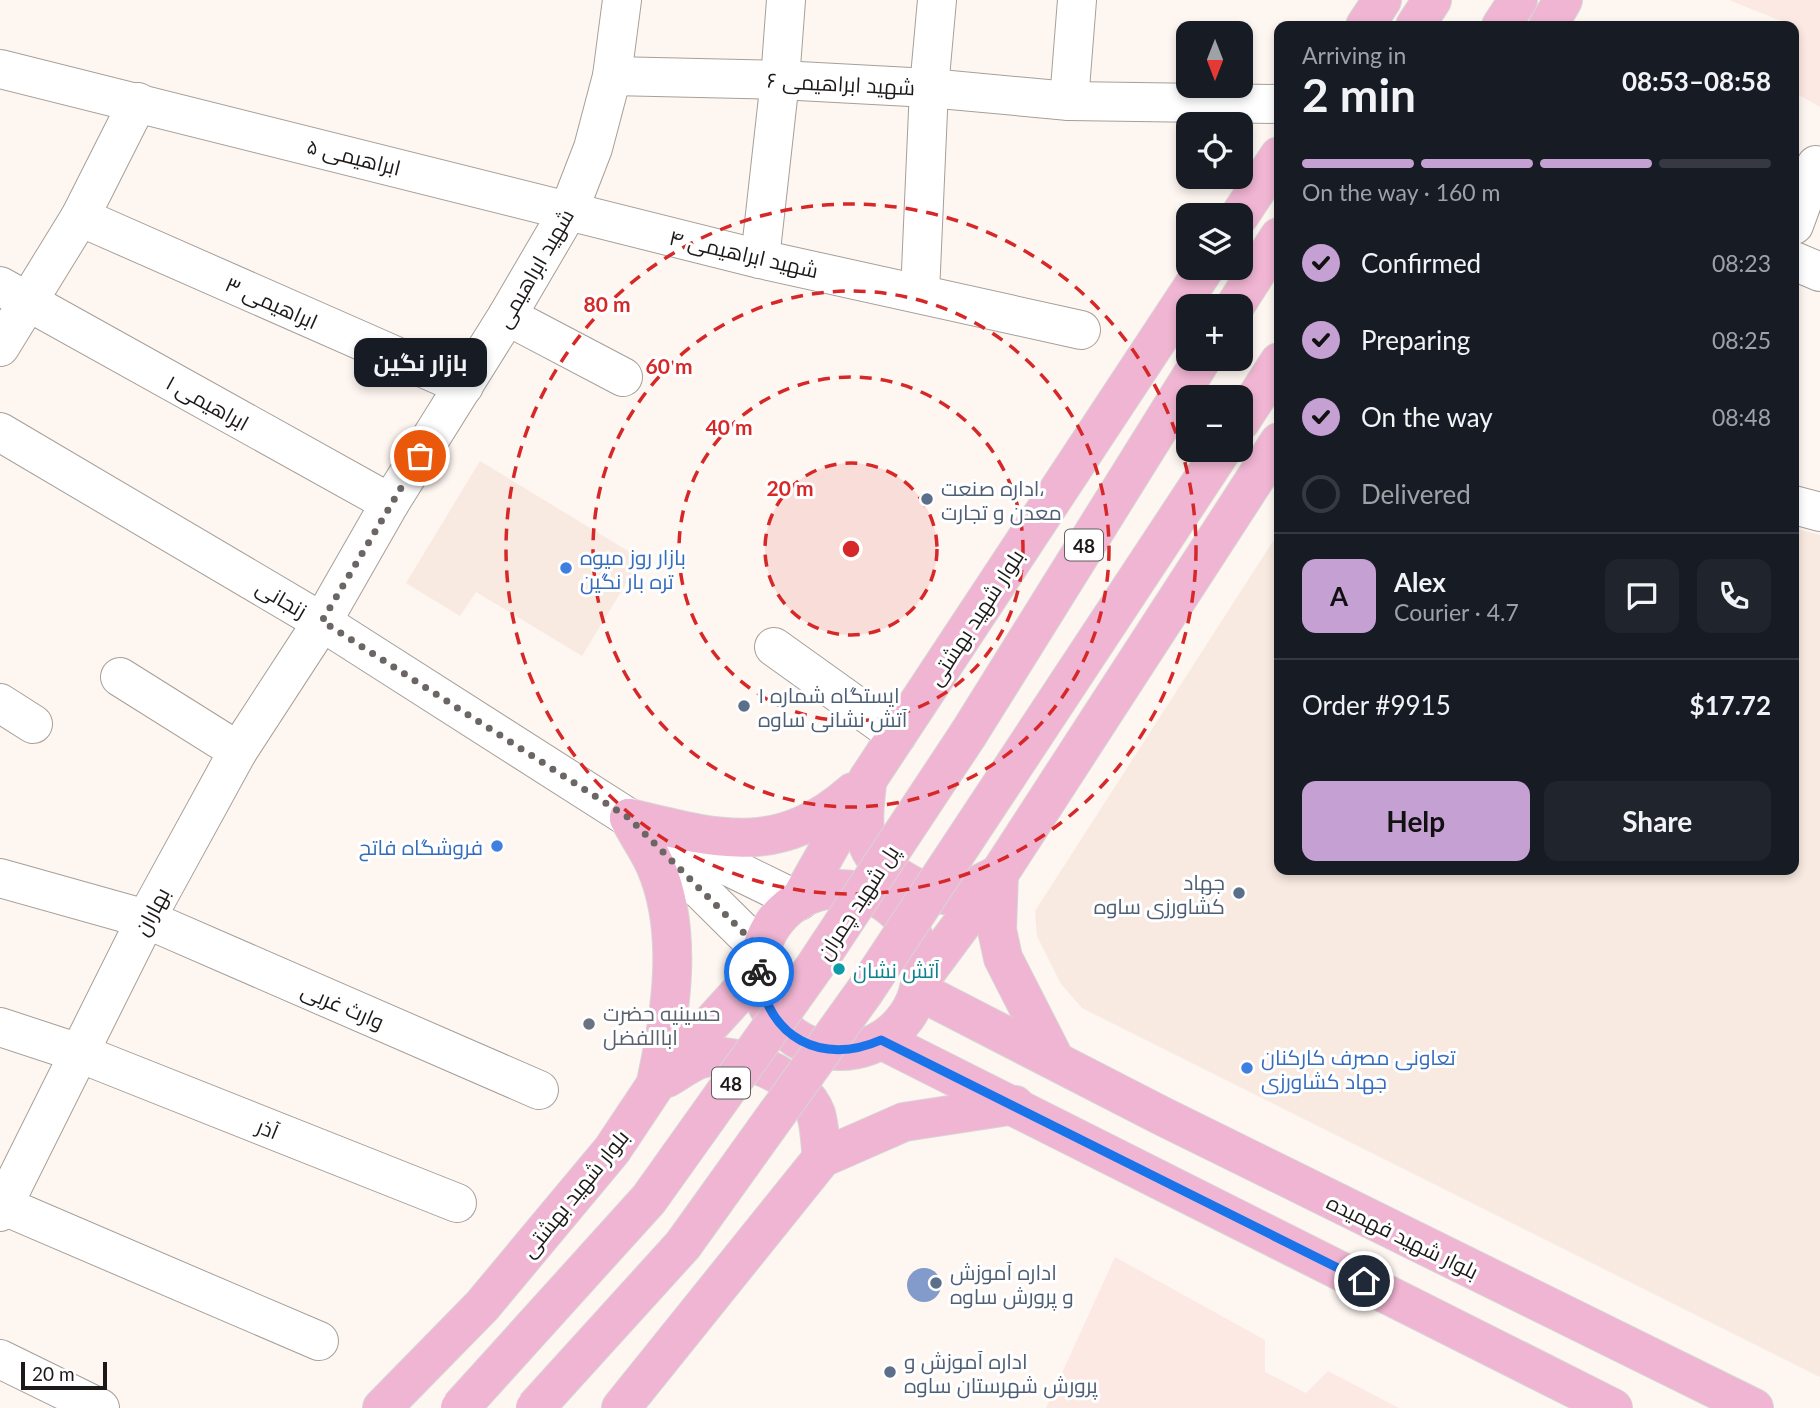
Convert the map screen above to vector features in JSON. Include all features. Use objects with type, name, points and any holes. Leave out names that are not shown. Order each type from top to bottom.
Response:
[{"type":"main road","points":[[1368,21],[1382,0]]},
{"type":"main road","points":[[1418,21],[1432,0]]},
{"type":"main road","points":[[1503,21],[1518,0]]},
{"type":"main road","points":[[1551,21],[1563,0]]},
{"type":"main road","points":[[1248,203],[1274,164]]},
{"type":"main road","points":[[1243,294],[1274,245]]},
{"type":"main road","name":"بلوار شهید بهشتی","points":[[799,901],[868,779],[1197,280]]},
{"type":"main road","points":[[1253,402],[1274,370]]},
{"type":"main road","name":"پل شهید چمران","points":[[460,1408],[649,1199],[815,966],[969,733],[1195,371]]},
{"type":"main road","points":[[920,985],[921,964],[914,935],[906,922],[885,902],[872,895],[842,889],[813,894],[779,916],[760,960],[766,1004],[781,1024],[800,1041],[824,1049],[849,1051],[881,1040],[909,1014],[920,985],[999,874],[1274,450]]},
{"type":"main road","name":"48","points":[[535,1408],[683,1245],[865,991],[1214,462]]},
{"type":"main road","points":[[868,779],[864,818],[867,845],[889,871],[916,888],[944,895],[965,891],[999,874]]},
{"type":"main road","points":[[629,818],[707,836],[741,839],[768,835],[797,829],[820,818],[868,779]]},
{"type":"main road","points":[[629,818],[656,866],[669,925],[671,993],[656,1084]]},
{"type":"main road","points":[[999,874],[997,930],[1003,958],[1055,1060]]},
{"type":"main road","name":"بلوار شهید بهشتی","points":[[382,1408],[491,1295],[612,1150],[656,1084],[760,960]]},
{"type":"main road","name":"بلوار شهید فهمیده","points":[[920,985],[1055,1060],[1369,1219],[1754,1408]]},
{"type":"main road","points":[[881,1040],[1015,1105],[1613,1408]]},
{"type":"main road","points":[[656,1084],[700,1059],[731,1057],[764,1067],[805,1096],[816,1114],[822,1158]]},
{"type":"main road","points":[[621,1408],[822,1158],[904,1122],[1015,1105]]},
{"type":"street","points":[[760,259],[786,0]]},
{"type":"street","points":[[920,293],[929,88],[937,0]]},
{"type":"street","points":[[1069,101],[1077,0]]},
{"type":"street","name":"شهید ابراهیمی","points":[[322,621],[390,503],[507,316],[569,210],[593,148],[612,76],[612,2]]},
{"type":"street","name":"ابراهیمی ۵","points":[[0,69],[569,210]]},
{"type":"street","name":"شهید ابراهیمی ۶","points":[[612,76],[780,80],[929,88],[1069,101],[1274,104]]},
{"type":"street","points":[[0,347],[13,294],[80,217],[138,102]]},
{"type":"street","points":[[1799,212],[1816,165]]},
{"type":"street","name":"شهید ابراهیمی ۴","points":[[569,210],[760,259],[1080,330]]},
{"type":"street","name":"ابراهیمی ۳","points":[[80,217],[464,386]]},
{"type":"street","points":[[1799,263],[1820,272]]},
{"type":"street","name":"ابراهیمی ۱","points":[[13,294],[390,503]]},
{"type":"street","points":[[507,316],[623,377]]},
{"type":"street","name":"زنجانی","points":[[0,432],[322,621],[629,818]]},
{"type":"street","points":[[1799,506],[1820,512]]},
{"type":"street","name":"بهاران","points":[[2,1209],[146,919],[238,751],[322,621]]},
{"type":"street","points":[[774,647],[897,735]]},
{"type":"street","points":[[120,677],[238,751]]},
{"type":"street","points":[[0,703],[33,724]]},
{"type":"street","points":[[629,818],[799,901]]},
{"type":"street","points":[[629,818],[760,960]]},
{"type":"street","name":"وارث غربی","points":[[0,878],[146,919],[539,1090]]},
{"type":"street","name":"آذر","points":[[0,1027],[79,1053],[457,1203]]},
{"type":"street","points":[[2,1209],[319,1341]]},
{"type":"street","points":[[0,1359],[100,1408]]},
{"type":"shaded area","points":[[1729,0],[1820,0],[1820,107],[1799,95],[1799,21],[1782,21]]},
{"type":"shaded area","points":[[480,461],[641,559],[582,656],[476,592],[460,616],[406,583]]},
{"type":"shaded area","points":[[1799,529],[1820,535],[1820,1377],[1082,1008],[1061,984],[1037,936],[1035,911],[1274,540],[1274,875],[1799,875]]},
{"type":"shaded area","points":[[1115,1257],[1265,1340],[1265,1372],[1306,1393],[1328,1371],[1399,1408],[1046,1408]]},
{"type":"water","points":[[924,1268],[936,1273],[941,1285],[936,1297],[924,1302],[912,1297],[907,1285],[912,1273]]},
{"type":"way so far","points":[[420,456],[322,621],[629,818],[761,950],[759,972]]},
{"type":"place","name":"بازار نگین","points":[[420,456]]},
{"type":"place","name":"اداره صنعت، معدن و تجارت","points":[[927,499]]},
{"type":"place","name":"بازار روز میوه تره بار نگین","points":[[566,568]]},
{"type":"place","name":"ایستگاه شماره ۱ آتش نشانی ساوه","points":[[744,706]]},
{"type":"place","name":"فروشگاه فاتح","points":[[497,846]]},
{"type":"place","name":"جهاد کشاورزی ساوه","points":[[1239,893]]},
{"type":"place","name":"آتش نشان","points":[[839,969]]},
{"type":"place","name":"حسینیه حضرت اباالفضل","points":[[589,1024]]},
{"type":"place","name":"تعاونی مصرف کارکنان جهاد کشاورزی","points":[[1247,1068]]},
{"type":"place","name":"اداره آموزش و پرورش ساوه","points":[[936,1283]]},
{"type":"place","name":"اداره آموزش و پرورش شهرستان ساوه","points":[[890,1372]]},
{"type":"route","points":[[759,972],[766,1004],[775,1018],[800,1041],[832,1051],[849,1051],[881,1040],[1364,1281]]}]
